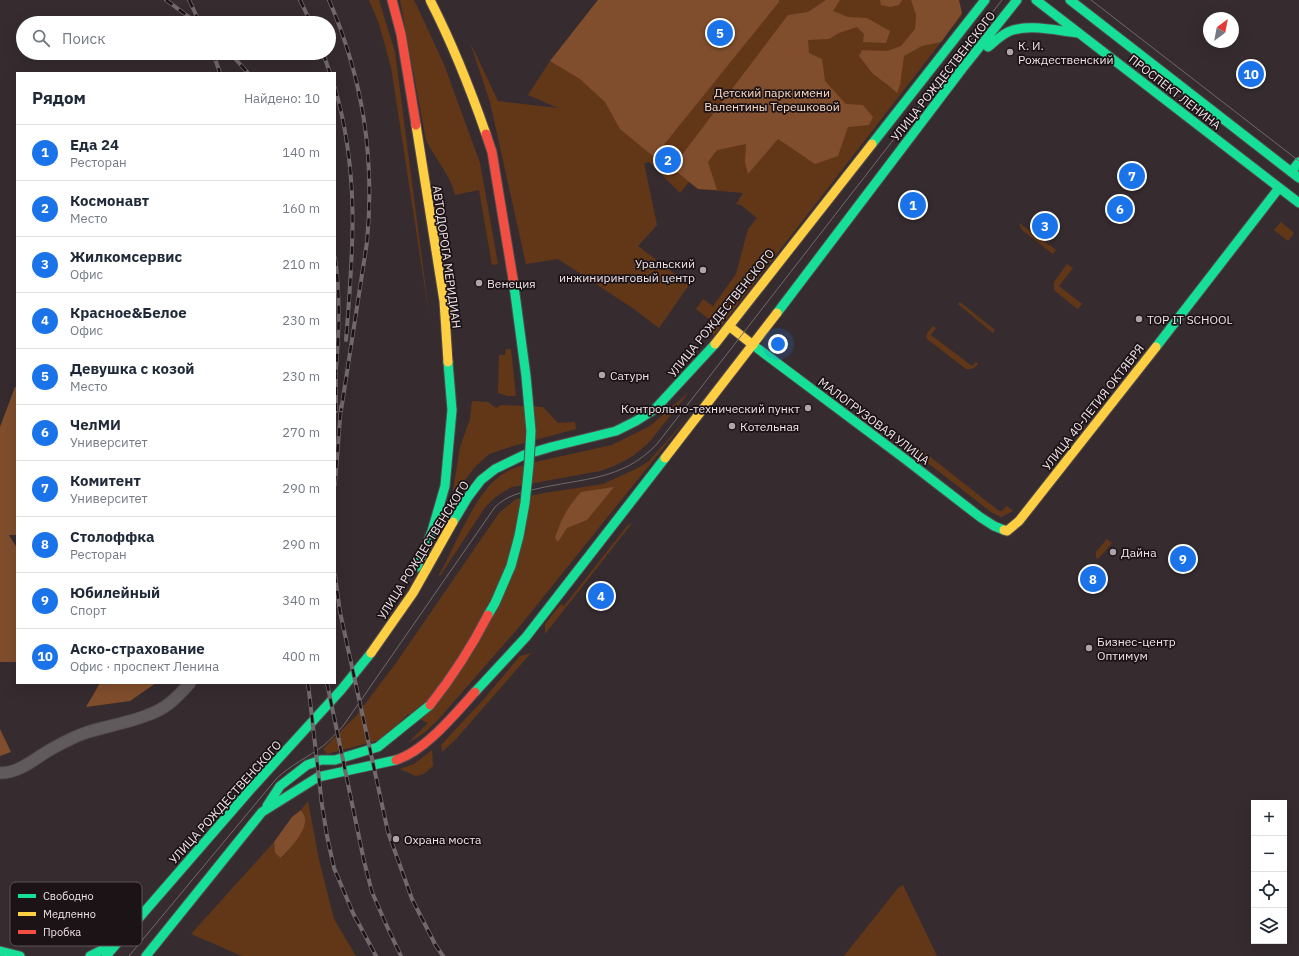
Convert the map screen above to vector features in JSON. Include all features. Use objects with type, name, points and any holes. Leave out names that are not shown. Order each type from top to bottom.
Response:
[{"type":"main road","name":"АВТОДОРОГА МЕРИДИАН","points":[[388,628],[416,571],[438,512],[445,486],[452,410],[444,301],[402,41],[392,0]]},
{"type":"main road","points":[[410,734],[451,678],[471,647],[495,603],[511,566],[519,536],[525,503],[529,464],[530,431],[526,376],[511,264],[492,152],[471,90],[444,27],[430,0]]},
{"type":"main road","name":"УЛИЦА РОЖДЕСТВЕНСКОГО","points":[[142,915],[250,790],[341,690],[365,661],[413,593],[457,514],[481,480],[496,469],[524,455],[551,446],[616,431],[636,422],[655,409],[714,345],[973,9],[985,0]]},
{"type":"main road","name":"УЛИЦА РОЖДЕСТВЕНСКОГО","points":[[146,956],[262,812],[318,777],[363,768],[404,757],[419,748],[445,725],[516,648],[753,345],[962,69],[1017,0]]},
{"type":"main road","name":"ПРОСПЕКТ ЛЕНИНА","points":[[1036,0],[1079,33],[1285,180],[1299,178]]},
{"type":"main road","name":"ПРОСПЕКТ ЛЕНИНА","points":[[1070,0],[1285,180],[1299,203]]},
{"type":"main road","points":[[962,69],[999,38],[1016,29],[1038,29],[1079,33]]},
{"type":"main road","name":"УЛИЦА 40-ЛЕТИЯ ОКТЯБРЯ","points":[[1008,531],[1019,521],[1053,478],[1299,162]]},
{"type":"main road","name":"МАЛОГРУЗОВАЯ УЛИЦА","points":[[729,326],[980,517],[994,526],[1008,531]]},
{"type":"main road","points":[[262,812],[280,786],[307,765],[321,760],[335,760],[378,747],[430,705]]},
{"type":"main road","points":[[363,768],[387,752]]},
{"type":"main road","points":[[90,956],[109,946]]},
{"type":"main road","name":"УЛИЦА РОЖДЕСТВЕНСКОГО","points":[[106,956],[115,946]]},
{"type":"main road","points":[[0,952],[20,956]]},
{"type":"street","points":[[0,773],[7,773],[31,763],[55,747],[86,732],[156,712],[177,698],[189,684]]},
{"type":"green space","points":[[369,0],[379,0],[395,52],[430,321],[391,67],[379,24]]},
{"type":"green space","points":[[400,0],[414,0],[443,62],[480,163],[498,264],[492,265],[479,190],[455,195],[450,180],[426,140]]},
{"type":"green space","name":"Детский парк имени Валентины Терешковой","points":[[598,0],[959,0],[962,15],[714,335],[705,328],[710,320],[696,309],[703,299],[713,306],[736,274],[748,229],[757,218],[741,205],[736,204],[743,193],[698,189],[689,182],[680,193],[649,162],[644,163],[657,225],[638,246],[689,285],[659,328],[631,307],[558,259],[526,264],[490,102],[470,42],[498,101],[558,108],[528,95],[550,61]]},
{"type":"green space","points":[[598,0],[779,0],[779,2],[654,157],[620,129],[605,102],[580,79],[550,61]]},
{"type":"green space","points":[[826,0],[840,0],[833,11],[848,17],[867,18],[890,31],[886,43],[863,42],[864,34],[857,27],[839,33],[829,39],[808,40],[809,53],[822,59],[825,81],[846,104],[863,105],[873,117],[869,125],[848,127],[838,156],[815,164],[778,139],[748,174],[745,162],[746,144],[717,150],[708,162],[717,190],[698,189],[672,168],[788,15],[808,12]]},
{"type":"green space","points":[[880,0],[902,0],[899,5],[890,7],[881,5]]},
{"type":"green space","points":[[911,0],[959,0],[962,13],[941,42],[922,46],[904,56],[900,85],[897,93],[873,74],[859,56],[862,50],[887,51],[901,46],[915,29],[916,15]]},
{"type":"green space","points":[[1281,222],[1294,233],[1288,241],[1274,230]]},
{"type":"green space","points":[[1019,223],[1056,250],[1053,254],[1022,230]]},
{"type":"green space","points":[[1067,264],[1073,268],[1059,286],[1082,304],[1078,309],[1054,290],[1054,282]]},
{"type":"green space","points":[[960,302],[995,330],[993,333],[958,304]]},
{"type":"green space","points":[[933,326],[936,328],[931,335],[972,366],[976,362],[978,364],[974,368],[966,369],[927,339],[927,333]]},
{"type":"green space","points":[[506,349],[511,349],[516,396],[508,396],[498,393],[499,355],[505,355]]},
{"type":"green space","points":[[16,387],[16,535],[9,535],[16,546],[16,662],[0,662],[0,427]]},
{"type":"green space","points":[[689,392],[651,440],[634,455],[621,463],[600,471],[512,487],[496,496],[484,509],[440,576],[439,575],[474,507],[492,483],[501,475],[526,464],[612,445],[650,426]]},
{"type":"green space","points":[[472,401],[488,402],[496,408],[501,405],[543,407],[558,423],[575,422],[576,429],[489,454],[475,467],[456,491],[453,490],[460,447],[470,419]]},
{"type":"green space","points":[[688,417],[520,626],[437,721],[424,733],[408,743],[428,723],[408,714],[383,739],[327,754],[323,749],[356,716],[396,663],[499,513],[516,499],[603,484],[638,468],[649,461]]},
{"type":"green space","points":[[919,448],[999,511],[1002,511],[1007,506],[1013,511],[1001,517],[991,512],[915,453]]},
{"type":"green space","points":[[614,487],[587,520],[567,528],[558,542],[555,538],[563,518],[568,508],[581,492]]},
{"type":"green space","points":[[633,522],[545,634],[545,624],[561,604],[564,606],[627,526]]},
{"type":"green space","points":[[1107,539],[1112,543],[1098,559],[1096,557],[1096,552]]},
{"type":"green space","points":[[531,653],[456,739],[442,752],[441,745],[484,699],[520,656]]},
{"type":"green space","points":[[99,684],[155,684],[130,701],[86,707]]},
{"type":"green space","points":[[0,729],[11,752],[0,756]]},
{"type":"green space","points":[[432,750],[433,766],[424,774],[416,776],[400,769],[414,764]]},
{"type":"green space","points":[[308,801],[319,860],[334,919],[356,956],[242,956],[191,934],[274,842],[275,853],[282,858],[297,840],[303,828],[305,817],[301,810]]},
{"type":"green space","points":[[301,810],[305,817],[303,829],[297,840],[281,858],[275,853],[274,842],[292,817]]},
{"type":"green space","points":[[903,885],[937,956],[844,956],[898,888]]},
{"type":"tram line","points":[[142,940],[277,778],[323,746],[343,726],[495,507],[509,497],[519,493],[553,485],[585,480],[615,472],[644,456],[657,444],[1002,0]]},
{"type":"tram line","points":[[1091,0],[1299,161]]},
{"type":"tram line","points":[[129,956],[137,946]]},
{"type":"railway","points":[[166,0],[188,16]]},
{"type":"railway","points":[[189,0],[197,16]]},
{"type":"railway","points":[[300,0],[308,16]]},
{"type":"railway","points":[[329,0],[335,16]]},
{"type":"railway","points":[[336,18],[358,89],[364,119],[369,179],[367,242],[341,411]]},
{"type":"railway","points":[[215,60],[220,72]]},
{"type":"railway","points":[[236,60],[247,72]]},
{"type":"railway","points":[[325,60],[330,72]]},
{"type":"railway","points":[[336,92],[343,120],[351,183],[352,245],[346,340]]},
{"type":"railway","points":[[336,266],[339,319],[336,370]]},
{"type":"railway","points":[[336,375],[336,411]]},
{"type":"railway","points":[[336,471],[341,406]]},
{"type":"railway","points":[[336,582],[340,612],[388,832],[412,899],[436,946],[443,956]]},
{"type":"railway","points":[[308,684],[322,805],[334,868],[353,913],[376,956]]},
{"type":"railway","points":[[327,684],[364,861],[372,892],[401,956]]},
{"type":"traffic: fast","points":[[872,144],[985,0]]},
{"type":"traffic: fast","points":[[777,313],[962,69],[1017,0]]},
{"type":"traffic: fast","points":[[1036,0],[1299,203]]},
{"type":"traffic: fast","points":[[1070,0],[1299,178]]},
{"type":"traffic: fast","points":[[988,47],[1002,35],[1016,29],[1043,28],[1079,33]]},
{"type":"traffic: fast","points":[[1291,172],[1299,162]]},
{"type":"traffic: fast","points":[[1156,347],[1279,188]]},
{"type":"traffic: fast","points":[[488,615],[495,603],[511,566],[519,536],[525,503],[529,464],[531,431],[526,376],[513,279]]},
{"type":"traffic: fast","points":[[453,522],[468,497],[481,480],[495,469],[524,455],[616,431],[636,421],[655,409],[715,344]]},
{"type":"traffic: fast","points":[[753,345],[980,517],[994,526],[1004,530]]},
{"type":"traffic: fast","points":[[417,567],[432,531],[445,486],[452,410],[448,362]]},
{"type":"traffic: fast","points":[[475,692],[526,637],[665,458]]},
{"type":"traffic: fast","points":[[142,914],[250,790],[341,690],[371,653]]},
{"type":"traffic: fast","points":[[267,806],[280,786],[307,765],[321,760],[335,760],[378,747],[430,705]]},
{"type":"traffic: fast","points":[[146,956],[262,812],[318,777],[396,760]]},
{"type":"traffic: fast","points":[[90,956],[108,946]]},
{"type":"traffic: fast","points":[[106,956],[115,946]]},
{"type":"traffic: fast","points":[[0,951],[20,956]]},
{"type":"traffic: slow","points":[[430,0],[460,66],[486,134]]},
{"type":"traffic: slow","points":[[416,125],[444,301],[448,362]]},
{"type":"traffic: slow","points":[[715,344],[872,144]]},
{"type":"traffic: slow","points":[[665,458],[777,313]]},
{"type":"traffic: slow","points":[[729,326],[753,345]]},
{"type":"traffic: slow","points":[[1004,530],[1007,531],[1019,521],[1156,347]]},
{"type":"traffic: slow","points":[[371,653],[413,593],[453,522]]},
{"type":"traffic: jam","points":[[392,0],[401,34],[416,125]]},
{"type":"traffic: jam","points":[[486,134],[492,152],[513,279]]},
{"type":"traffic: jam","points":[[430,705],[461,662],[488,615]]},
{"type":"traffic: jam","points":[[396,760],[418,749],[439,731],[475,692]]},
{"type":"place","name":"Девушка с козой","points":[[720,33]]},
{"type":"place","name":"К. И. Рождественский","points":[[1010,52]]},
{"type":"place","name":"Аско-страхование","points":[[1251,74]]},
{"type":"place","name":"Космонавт","points":[[668,160]]},
{"type":"place","name":"Комитент","points":[[1132,176]]},
{"type":"place","name":"Еда 24","points":[[913,205]]},
{"type":"place","name":"ЧелМИ","points":[[1120,209]]},
{"type":"place","name":"Жилкомсервис","points":[[1045,226]]},
{"type":"place","name":"Уральский инжиниринговый центр","points":[[703,270]]},
{"type":"place","name":"Венеция","points":[[479,283]]},
{"type":"place","name":"TOP IT SCHOOL","points":[[1139,319]]},
{"type":"place","name":"Сатурн","points":[[602,375]]},
{"type":"place","name":"Контрольно-технический пункт","points":[[808,408]]},
{"type":"place","name":"Котельная","points":[[732,426]]},
{"type":"place","name":"Дайна","points":[[1113,552]]},
{"type":"place","name":"Юбилейный","points":[[1183,559]]},
{"type":"place","name":"Столоффка","points":[[1093,579]]},
{"type":"place","name":"Красное&Белое","points":[[601,596]]},
{"type":"place","name":"Бизнес-центр Оптимум","points":[[1089,648]]},
{"type":"place","name":"Охрана моста","points":[[396,839]]}]
